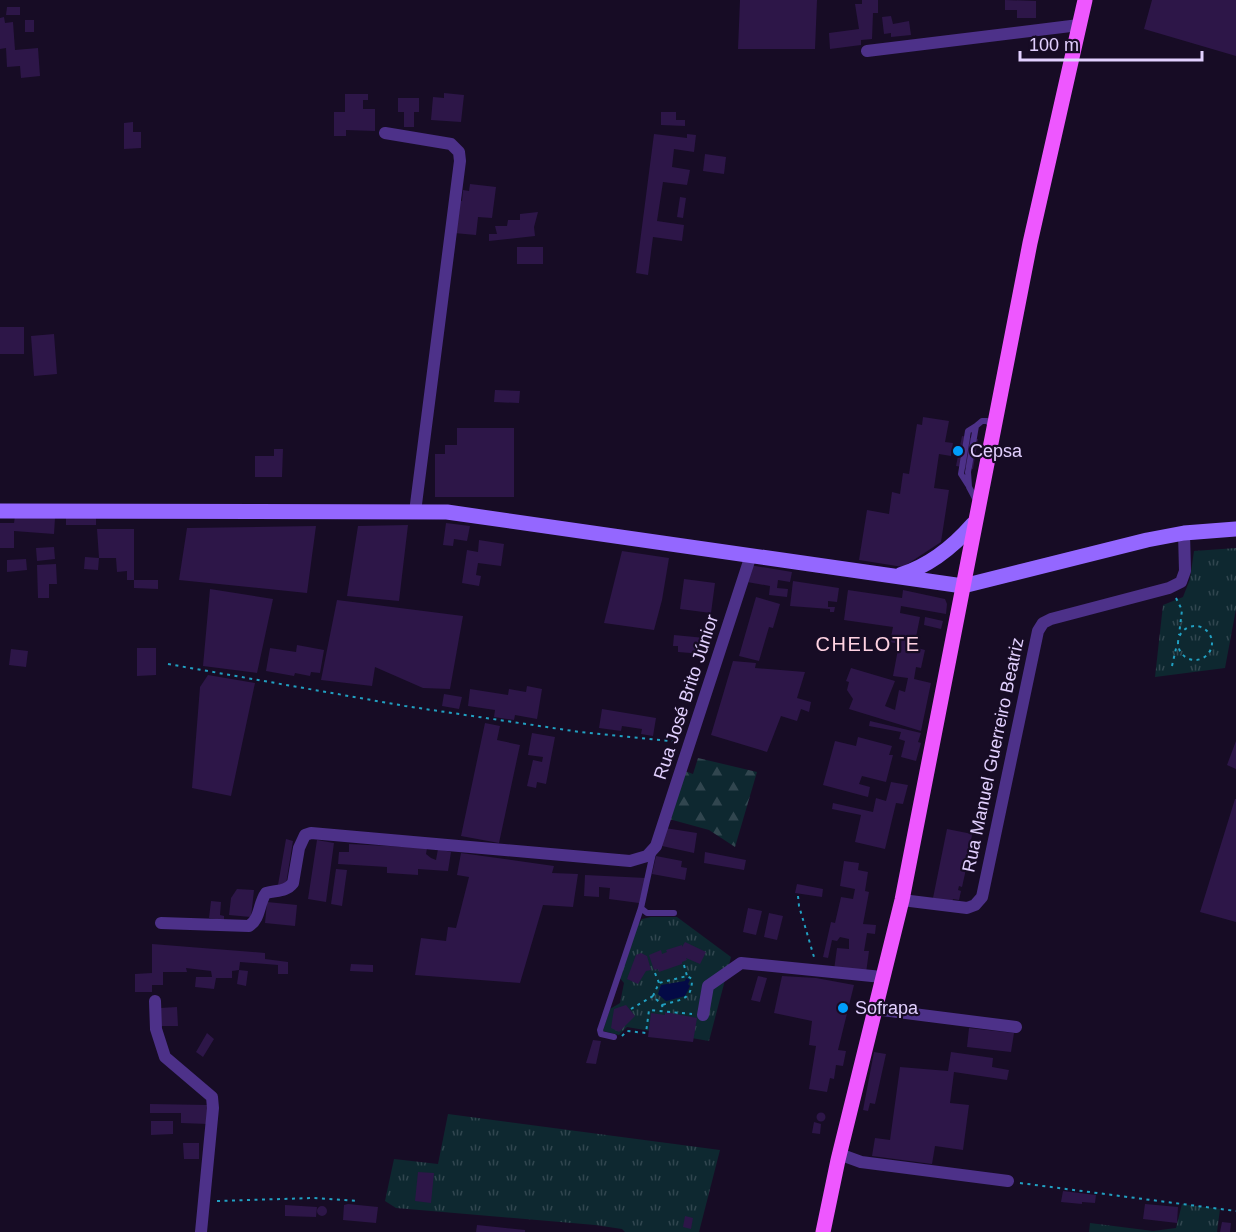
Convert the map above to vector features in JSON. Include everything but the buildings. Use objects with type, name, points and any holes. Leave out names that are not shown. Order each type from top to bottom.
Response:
[{"type":"main road","points":[[823,1232],[839,1154],[902,900],[978,504],[988,419],[1001,388],[1030,243],[1085,0]]},
{"type":"street","points":[[867,51],[1079,25]]},
{"type":"street","points":[[385,133],[451,144],[459,152],[460,161],[415,512]]},
{"type":"street","points":[[0,511],[447,512],[963,586],[1147,540],[1184,533],[1236,529]]},
{"type":"street","points":[[897,575],[915,570],[933,560],[957,543],[974,524]]},
{"type":"street","points":[[1169,588],[1181,582],[1185,571],[1184,533]]},
{"type":"street","name":"Rua José Brito Júnior","points":[[654,849],[751,555]]},
{"type":"street","name":"Rua Manuel Guerreiro Beatriz","points":[[902,900],[968,908],[975,905],[982,897],[1038,631],[1043,623],[1169,588]]},
{"type":"street","points":[[161,923],[249,926],[256,922],[262,898],[266,892],[289,888],[293,883],[301,841],[304,835],[311,833],[630,861],[647,856],[654,849]]},
{"type":"street","points":[[703,1015],[708,986],[741,963],[882,977]]},
{"type":"street","points":[[154,1001],[156,1029],[165,1058],[212,1097],[213,1108],[201,1232]]},
{"type":"street","points":[[874,1009],[1016,1027]]},
{"type":"street","points":[[839,1154],[861,1162],[1008,1181]]},
{"type":"lane","points":[[978,504],[969,487],[968,472],[976,426],[988,419]]},
{"type":"lane","points":[[614,1037],[601,1034],[600,1030],[641,908],[654,849]]},
{"type":"lane","points":[[641,908],[647,913],[674,914]]},
{"type":"path","points":[[1169,588],[1182,609],[1172,666]]},
{"type":"path","points":[[1200,626],[1212,638],[1212,649],[1209,654],[1199,660],[1187,659],[1179,650],[1178,639],[1184,629],[1200,626]]},
{"type":"path","points":[[168,664],[471,717],[671,743],[690,741]]},
{"type":"path","points":[[798,896],[798,906],[818,971]]},
{"type":"path","points":[[662,1005],[688,997],[692,992],[692,979],[687,976],[684,965]]},
{"type":"path","points":[[632,1009],[653,996],[659,983],[655,973]]},
{"type":"path","points":[[659,983],[687,976]]},
{"type":"path","points":[[653,996],[662,1005],[663,1011]]},
{"type":"path","points":[[614,1037],[619,1038],[627,1031],[646,1033],[649,1010],[703,1015]]},
{"type":"path","points":[[1008,1181],[1236,1211]]},
{"type":"path","points":[[204,1206],[211,1201],[313,1198],[358,1201]]},
{"type":"green space","points":[[1236,548],[1236,609],[1225,668],[1155,677],[1163,605],[1183,597],[1190,579],[1194,551]]},
{"type":"green space","points":[[698,758],[757,772],[735,847],[709,830],[669,819],[685,771],[693,774]]},
{"type":"green space","points":[[677,917],[731,957],[709,1041],[627,1027],[619,1035],[603,1031],[610,1009],[620,1003],[624,983],[618,976],[634,930],[642,919]]},
{"type":"green space","points":[[448,1114],[720,1150],[699,1232],[625,1232],[622,1229],[595,1225],[396,1208],[385,1201],[394,1159],[438,1164]]},
{"type":"green space","points":[[1182,1204],[1220,1209],[1217,1232],[1089,1232],[1090,1223],[1153,1231],[1176,1228]]},
{"type":"shaded area","points":[[686,978],[690,980],[688,984],[690,986],[685,996],[666,1001],[658,994],[661,985],[685,981]]},
{"type":"place","name":"Cepsa","points":[[958,451]]},
{"type":"place","name":"Sofrapa","points":[[843,1008]]},
{"type":"district","name":"CHELOTE","points":[[868,644]]}]
